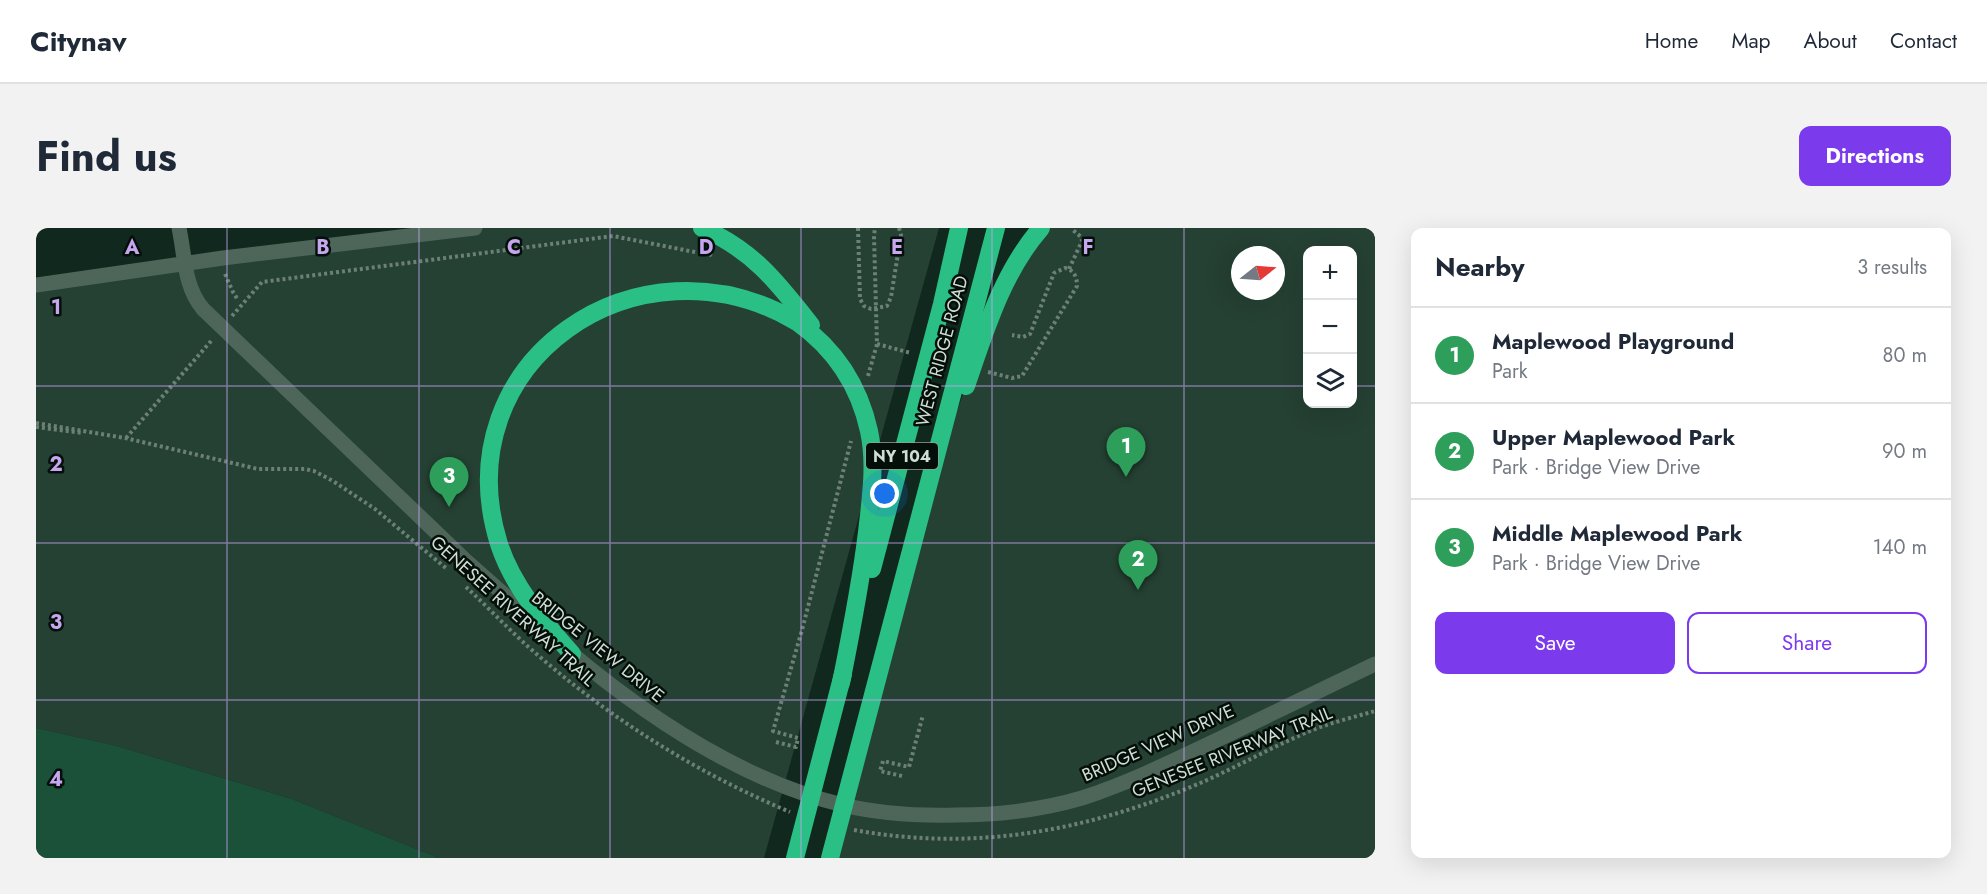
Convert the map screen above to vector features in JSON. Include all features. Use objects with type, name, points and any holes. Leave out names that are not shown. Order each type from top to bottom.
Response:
[{"type":"highway","points":[[702,228],[748,255],[769,273],[837,360],[849,377],[863,406],[872,446],[873,473],[864,554],[841,683]]},
{"type":"highway","name":"WEST RIDGE ROAD","points":[[841,683],[936,326],[959,228]]},
{"type":"highway","name":"WEST RIDGE ROAD","points":[[830,858],[996,228]]},
{"type":"highway","points":[[919,521],[992,314],[1016,261],[1041,228]]},
{"type":"highway","points":[[572,654],[537,613],[512,574],[500,546],[490,502],[489,458],[500,413],[515,380],[541,345],[570,320],[604,300],[654,285],[696,284],[736,291],[771,306],[806,329],[837,360]]},
{"type":"highway","name":"NY 104","points":[[795,858],[841,683]]},
{"type":"street","name":"BRIDGE VIEW DRIVE","points":[[180,228],[192,293],[202,309],[464,559],[572,654],[618,692],[648,713],[678,732],[793,789],[843,805],[880,812],[933,815],[1024,811],[1060,804],[1097,793],[1164,765],[1375,664]]},
{"type":"street","points":[[36,285],[185,263],[475,228]]},
{"type":"path","points":[[858,228],[860,299],[864,306],[871,309],[887,306],[891,297],[901,235],[899,228]]},
{"type":"path","points":[[874,236],[875,228]]},
{"type":"path","points":[[1069,269],[1082,242],[1082,237],[1073,230]]},
{"type":"path","points":[[234,314],[262,282],[613,236],[710,255],[719,236]]},
{"type":"path","points":[[1069,269],[1076,278],[1077,286],[1074,291]]},
{"type":"path","points":[[1012,335],[1023,337],[1030,334],[1051,277],[1057,270],[1069,269]]},
{"type":"path","points":[[125,438],[210,342]]},
{"type":"path","name":"GENESEE RIVERWAY TRAIL","points":[[36,425],[125,438],[258,469],[315,471],[385,516],[455,576]]},
{"type":"path","name":"GENESEE RIVERWAY TRAIL","points":[[462,583],[532,651],[622,722],[696,767],[793,813]]},
{"type":"path","points":[[776,742],[796,747],[798,738],[773,731],[812,589]]},
{"type":"path","name":"GENESEE RIVERWAY TRAIL","points":[[849,829],[904,836],[968,839],[1022,835],[1062,828],[1111,815],[1182,790],[1303,734],[1375,711]]},
{"type":"path","points":[[902,776],[880,771],[883,761],[909,767],[923,715]]},
{"type":"shaded area","points":[[475,228],[939,228],[764,858],[439,858],[292,799],[117,746],[36,728],[36,285]]},
{"type":"shaded area","points":[[1041,228],[1375,228],[1375,858],[830,858],[954,419],[992,314]]},
{"type":"shaded area","points":[[36,728],[117,746],[292,799],[439,858],[36,858]]},
{"type":"place","name":"Maplewood Playground","points":[[1126,477]]},
{"type":"place","name":"Middle Maplewood Park","points":[[449,507]]},
{"type":"place","name":"Upper Maplewood Park","points":[[1138,590]]}]
